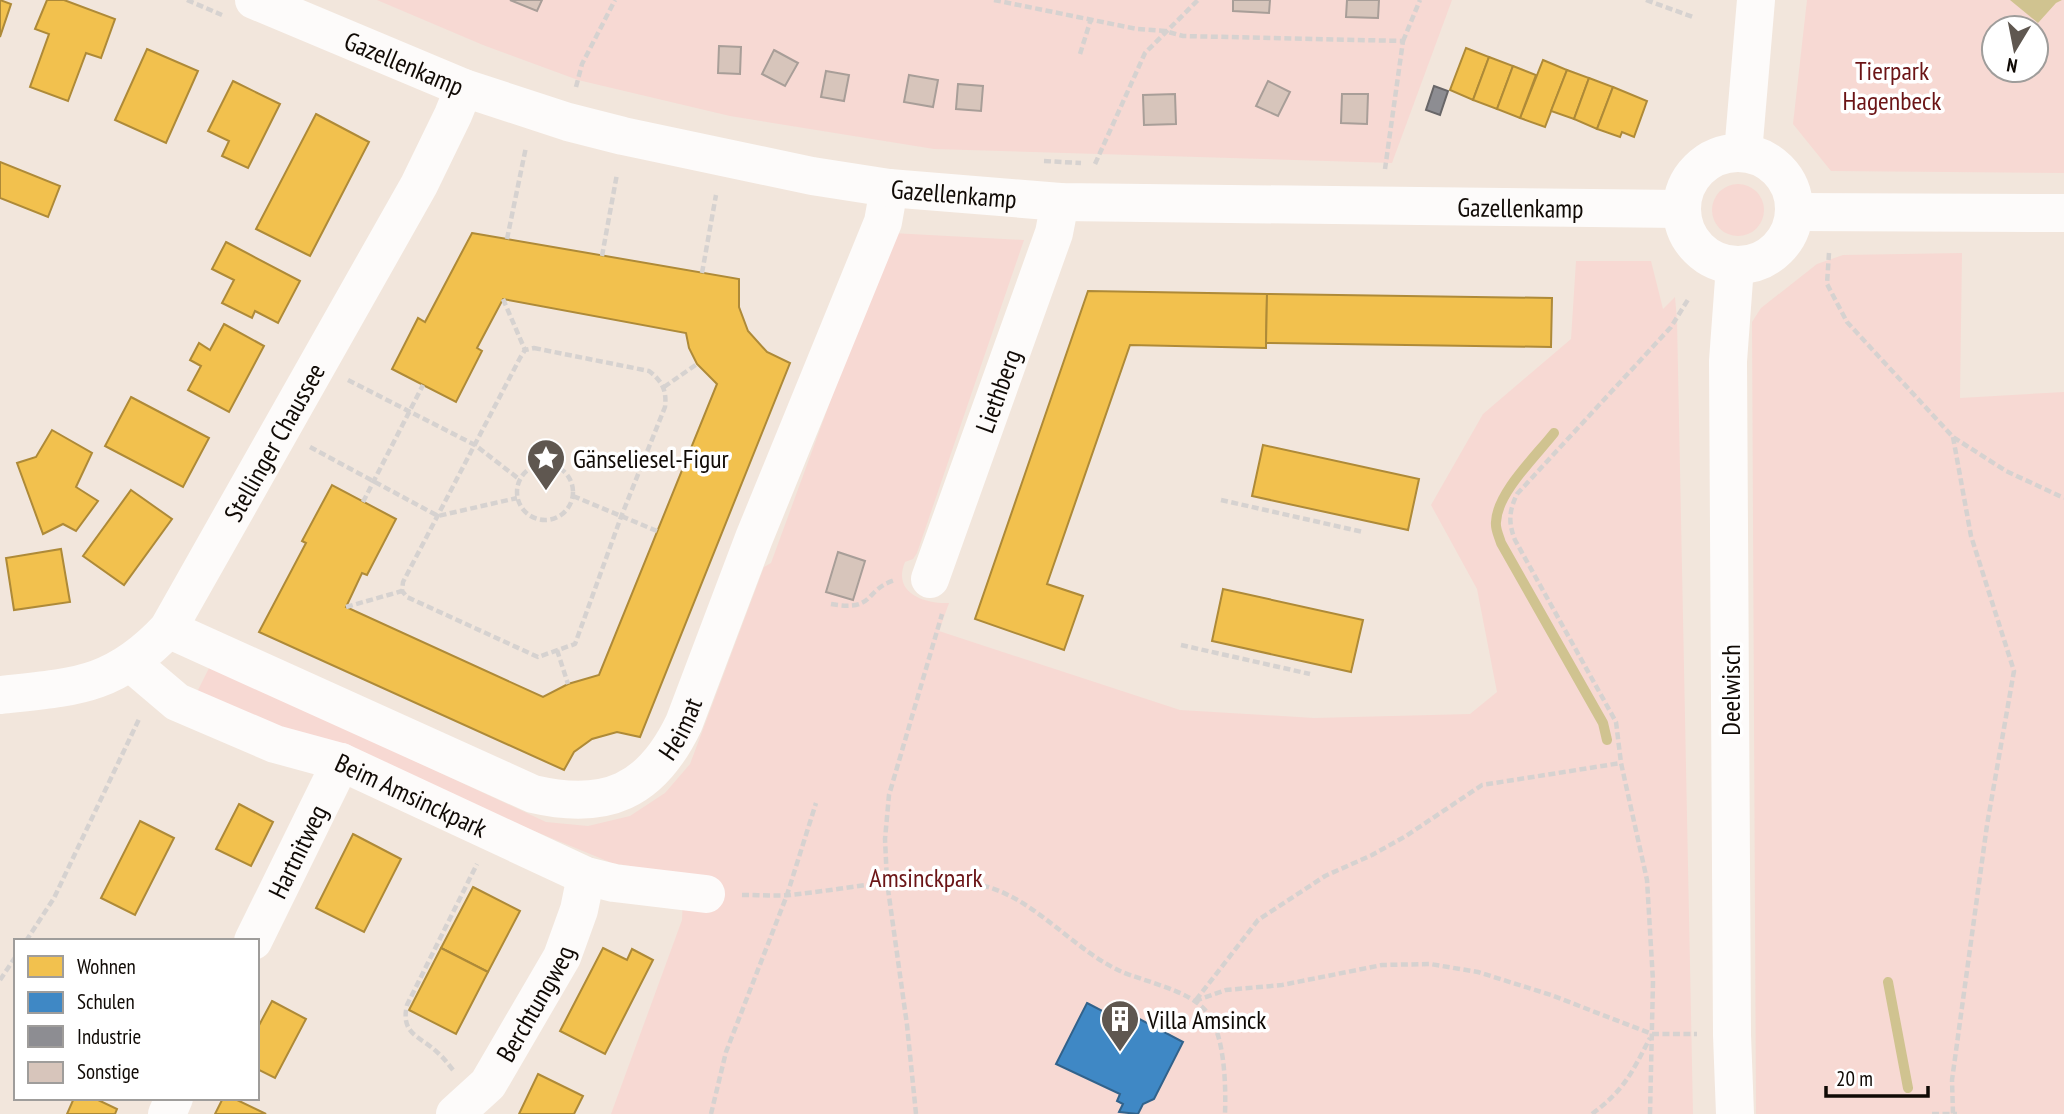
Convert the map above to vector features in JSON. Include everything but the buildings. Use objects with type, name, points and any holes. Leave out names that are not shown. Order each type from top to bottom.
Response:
[{"type":"street","name":"Gazellenkamp","points":[[254,0],[464,88],[568,122],[812,176],[889,188],[1060,202],[1681,208]]},
{"type":"street","points":[[1743,153],[1756,0]]},
{"type":"street","name":"Stellinger Chaussee","points":[[0,695],[85,684],[110,675],[150,649],[168,629],[419,185],[464,88]]},
{"type":"street","points":[[1743,153],[1757,156],[1781,172],[1789,185],[1795,212],[1789,234],[1776,251],[1757,262],[1735,266],[1714,261],[1697,248],[1685,230],[1681,208],[1686,186],[1700,168],[1720,156],[1743,153]]},
{"type":"street","name":"Heimat","points":[[168,629],[533,794],[563,801],[589,801],[615,794],[638,783],[672,747],[684,723],[754,538],[883,222],[889,188]]},
{"type":"street","name":"Liethberg","points":[[930,579],[1054,233],[1060,202]]},
{"type":"street","points":[[1795,212],[2064,213]]},
{"type":"street","name":"Deelwisch","points":[[1735,266],[1728,361],[1732,1035],[1735,1114]]},
{"type":"street","name":"Beim Amsinckpark","points":[[131,663],[177,702],[275,744],[341,762],[586,876],[614,883],[706,894]]},
{"type":"street","name":"Hartnitweg","points":[[254,939],[341,762]]},
{"type":"street","name":"Berchtungweg","points":[[462,1109],[488,1084],[562,957],[579,910],[586,876]]},
{"type":"path","points":[[576,87],[582,64],[615,0]]},
{"type":"path","points":[[994,0],[1182,36],[1403,41]]},
{"type":"path","points":[[1096,164],[1144,53],[1198,0]]},
{"type":"path","points":[[1385,169],[1403,41],[1420,0]]},
{"type":"path","points":[[1646,0],[1693,18]]},
{"type":"path","points":[[1080,54],[1091,19]]},
{"type":"path","points":[[563,82],[589,90]]},
{"type":"path","points":[[507,239],[526,147]]},
{"type":"path","points":[[1039,161],[1109,164]]},
{"type":"path","points":[[1372,169],[1395,169]]},
{"type":"path","points":[[602,256],[617,174]]},
{"type":"path","points":[[702,273],[716,195]]},
{"type":"path","points":[[1829,253],[1826,284],[1847,322],[1953,437],[2006,471],[2064,498]]},
{"type":"path","points":[[1650,1114],[1653,981],[1647,880],[1621,763],[1616,722],[1515,540],[1510,526],[1510,509],[1517,494],[1671,327],[1689,298]]},
{"type":"path","points":[[503,299],[525,350]]},
{"type":"path","points":[[534,348],[649,371],[664,387],[665,407],[575,644],[538,657],[407,597],[402,591],[403,582],[525,350],[534,348]]},
{"type":"path","points":[[317,364],[475,445],[519,479]]},
{"type":"path","points":[[664,387],[697,364]]},
{"type":"path","points":[[363,502],[424,385]]},
{"type":"path","points":[[280,431],[438,516],[517,498]]},
{"type":"path","points":[[1932,1114],[1954,1114],[1952,1080],[1987,825],[2014,671],[1971,536],[1953,437]]},
{"type":"path","points":[[549,464],[559,467],[569,477],[573,496],[564,513],[546,520],[536,519],[527,514],[517,498],[519,479],[533,465],[549,464]]},
{"type":"path","points":[[573,496],[657,531]]},
{"type":"path","points":[[1221,500],[1363,532]]},
{"type":"path","points":[[831,604],[856,607],[886,583],[894,580],[930,579],[946,602],[889,795],[885,839],[887,882],[907,1025],[916,1114]]},
{"type":"path","points":[[346,607],[402,591]]},
{"type":"path","points":[[1181,645],[1310,674]]},
{"type":"path","points":[[557,650],[568,684]]},
{"type":"path","points":[[27,939],[54,898],[145,707],[131,663]]},
{"type":"path","points":[[1195,1001],[1258,920],[1325,876],[1406,836],[1482,785],[1621,763]]},
{"type":"path","points":[[712,1114],[726,1052],[788,895],[816,803]]},
{"type":"path","points":[[462,1109],[452,1068],[438,1052],[413,1034],[404,1016],[407,1005],[494,832]]},
{"type":"path","points":[[706,894],[788,895],[887,882],[944,880],[974,883],[1001,892],[1025,903],[1073,942],[1119,970],[1195,1001],[1208,1012],[1216,1028],[1226,1095],[1225,1114]]},
{"type":"path","points":[[0,980],[14,959]]},
{"type":"path","points":[[1195,1001],[1226,990],[1282,985],[1382,965],[1430,964],[1478,972],[1551,995],[1652,1034],[1732,1035]]},
{"type":"path","points":[[1592,1114],[1611,1100],[1626,1083],[1652,1034]]},
{"type":"green space","points":[[377,0],[1452,0],[1392,163],[934,149],[730,116],[578,80],[483,45]]},
{"type":"green space","name":"Tierpark Hagenbeck","points":[[1807,0],[2064,0],[2064,173],[1831,171],[1793,124]]},
{"type":"green space","points":[[1738,184],[1748,186],[1756,192],[1762,200],[1762,220],[1756,228],[1748,234],[1738,236],[1728,234],[1720,228],[1714,220],[1712,210],[1714,200],[1720,192],[1728,186]]},
{"type":"green space","name":"Amsinckpark","points":[[892,233],[1024,240],[917,553],[913,559],[905,562],[902,573],[903,582],[913,594],[921,599],[949,603],[939,631],[1180,710],[1314,718],[1470,714],[1497,692],[1477,589],[1431,505],[1483,414],[1571,339],[1576,261],[1651,261],[1663,309],[1675,297],[1677,320],[1693,1114],[611,1114],[682,920],[684,875],[612,863],[197,692],[210,666],[546,822],[588,826],[630,816],[665,793],[690,764],[764,567],[771,563]]},
{"type":"green space","points":[[1962,253],[1960,398],[2064,392],[2064,1114],[1756,1114],[1752,322],[1761,308],[1817,264],[1843,255]]},
{"type":"shaded area","points":[[2010,0],[2062,0],[2046,14],[2027,14]]},
{"type":"waterway","points":[[1554,433],[1510,487],[1498,511],[1496,527],[1501,543],[1603,723],[1607,740]]},
{"type":"waterway","points":[[1888,982],[1908,1088]]},
{"type":"place","name":"Gänseliesel-Figur","points":[[546,492]]},
{"type":"place","name":"Villa Amsinck","points":[[1120,1053]]}]
